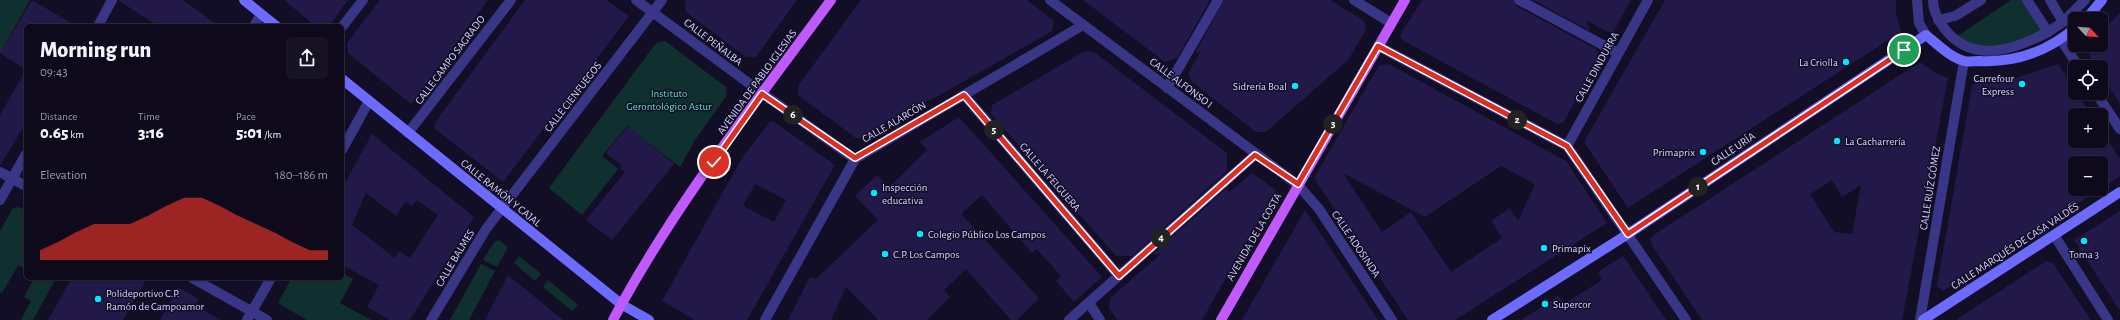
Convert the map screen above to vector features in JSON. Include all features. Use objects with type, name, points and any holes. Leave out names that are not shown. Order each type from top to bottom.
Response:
[{"type":"main road","name":"AVENIDA DE PABLO IGLESIAS","points":[[613,320],[621,304],[668,228],[762,94],[831,0]]},
{"type":"main road","name":"AVENIDA DE LA COSTA","points":[[1221,320],[1405,0]]},
{"type":"street","points":[[99,24],[112,0]]},
{"type":"street","points":[[244,0],[274,24]]},
{"type":"street","points":[[344,24],[362,0]]},
{"type":"street","name":"CALLE CAMPO SAGRADO","points":[[408,133],[511,0]]},
{"type":"street","name":"CALLE PEÑALBA","points":[[636,0],[762,94],[855,158]]},
{"type":"street","name":"CALLE CIENFUEGOS","points":[[501,209],[662,0]]},
{"type":"street","name":"CALLE ALFONSO I","points":[[1050,0],[1255,155],[1298,184]]},
{"type":"street","points":[[1167,88],[1218,0]]},
{"type":"street","points":[[1354,0],[1391,23]]},
{"type":"street","points":[[1519,0],[1618,53]]},
{"type":"street","name":"CALLE DINDURRA","points":[[1567,146],[1648,0]]},
{"type":"street","points":[[1917,0],[1919,23],[1926,35],[1944,50],[1964,61],[1995,62],[2028,56],[2061,40],[2068,34]]},
{"type":"street","points":[[1933,0],[1938,20],[1954,41],[1969,48],[1995,51],[2011,48],[2048,32],[2063,22],[2085,0]]},
{"type":"street","points":[[1938,20],[1955,16],[1981,0]]},
{"type":"street","points":[[2027,0],[2048,32]]},
{"type":"street","points":[[2050,0],[2063,22]]},
{"type":"street","points":[[2092,12],[2102,0]]},
{"type":"street","points":[[255,24],[261,14]]},
{"type":"street","name":"CALLE ALARCÓN","points":[[855,158],[1083,25]]},
{"type":"street","name":"CALLE URÍA","points":[[1492,320],[1628,234],[1926,35]]},
{"type":"street","points":[[2061,40],[2074,60]]},
{"type":"street","points":[[1378,46],[1567,146],[1686,320]]},
{"type":"street","name":"CALLE RUÍZ GÓMEZ","points":[[1920,320],[1964,61]]},
{"type":"street","name":"CALLE RAMÓN Y CAJAL","points":[[344,82],[621,304],[648,320]]},
{"type":"street","name":"CALLE LA FELGUERA","points":[[964,95],[1119,276]]},
{"type":"street","points":[[2101,100],[2120,129]]},
{"type":"street","points":[[344,146],[369,101]]},
{"type":"street","points":[[1069,320],[1255,155]]},
{"type":"street","points":[[0,200],[24,157]]},
{"type":"street","points":[[765,320],[855,158]]},
{"type":"street","points":[[0,172],[24,185]]},
{"type":"street","name":"CALLE ADOSINDA","points":[[1298,184],[1319,209],[1392,320]]},
{"type":"street","name":"CALLE MARQUÉS DE CASA VALDÉS","points":[[1923,320],[2120,192]]},
{"type":"street","name":"CALLE BALMES","points":[[431,320],[486,229],[501,209]]},
{"type":"street","points":[[2054,235],[2108,320]]},
{"type":"street","points":[[195,280],[250,316],[267,320]]},
{"type":"street","points":[[250,316],[270,280]]},
{"type":"street","points":[[1088,302],[1100,320]]},
{"type":"green space","points":[[0,0],[30,0],[0,53]]},
{"type":"green space","points":[[2011,0],[2024,0],[2044,29],[2012,44],[1994,48],[1978,47],[1956,37]]},
{"type":"green space","name":"Instituto Gerontológico Astur","points":[[665,41],[726,87],[727,95],[695,140],[680,167],[627,126],[602,156],[618,169],[582,215],[549,188],[656,43]]},
{"type":"green space","points":[[19,207],[24,210],[24,268],[18,265],[2,293],[0,292],[0,231],[13,208]]},
{"type":"green space","points":[[499,240],[508,247],[497,267],[483,260],[494,242]]},
{"type":"green space","points":[[519,256],[541,274],[535,281],[514,263]]},
{"type":"green space","points":[[481,264],[495,271],[469,320],[450,320]]},
{"type":"green space","points":[[344,274],[353,279],[340,303],[371,320],[307,320],[278,303],[291,280],[344,280]]},
{"type":"green space","points":[[33,280],[55,280],[33,320],[21,320],[31,301],[24,297]]},
{"type":"green space","points":[[548,280],[578,305],[572,311],[543,287]]},
{"type":"building","points":[[32,0],[73,24],[24,24],[24,69],[0,53]]},
{"type":"building","points":[[118,0],[183,0],[216,24],[155,24]]},
{"type":"building","points":[[284,0],[348,0],[330,24],[313,24]]},
{"type":"building","points":[[380,0],[488,0],[411,104],[348,53],[347,43]]},
{"type":"building","points":[[525,0],[606,0],[629,16],[503,182],[434,128],[436,121]]},
{"type":"building","points":[[686,0],[797,0],[756,57],[746,57],[687,13],[685,9]]},
{"type":"building","points":[[861,0],[1027,0],[1054,21],[1052,31],[945,92],[860,138],[856,138],[798,95],[798,86]]},
{"type":"building","points":[[1083,0],[1210,0],[1177,58],[1165,62]]},
{"type":"building","points":[[1224,0],[1330,0],[1364,21],[1366,30],[1348,60],[1266,132],[1256,132],[1192,82],[1188,74],[1200,52],[1195,53]]},
{"type":"building","points":[[1422,0],[1513,0],[1516,6],[1596,49],[1599,58],[1563,123],[1557,124],[1402,40],[1400,35]]},
{"type":"building","points":[[1533,0],[1631,0],[1612,34],[1587,21],[1590,31]]},
{"type":"building","points":[[1665,0],[1896,0],[1896,14],[1901,32],[1628,208],[1584,142]]},
{"type":"building","points":[[2120,12],[2120,104],[2108,84],[2108,60],[2092,60],[2089,55],[2090,52],[2108,52],[2108,26]]},
{"type":"building","points":[[1085,51],[1094,52],[1227,153],[1227,171],[1132,256],[1116,256],[991,114],[992,105]]},
{"type":"building","points":[[1920,62],[1936,73],[1948,78],[1902,320],[1702,320],[1653,247],[1650,240],[1652,236]],"holes":[[[1832,180],[1842,197],[1861,185],[1852,234],[1834,232],[1810,194]]]},
{"type":"building","points":[[1389,64],[1566,161],[1607,223],[1455,320],[1408,320],[1314,178],[1379,65]],"holes":[[[1501,166],[1535,184],[1518,221],[1510,208],[1491,221],[1502,238],[1451,272],[1411,212],[1382,232],[1343,173],[1425,217]]]},
{"type":"building","points":[[2058,64],[2068,79],[2068,100],[2081,100],[2087,108],[2068,108],[2068,148],[2108,148],[2108,140],[2120,159],[2120,176],[2108,184],[2108,156],[2068,156],[2068,196],[2089,196],[1943,291],[1937,286],[1972,86],[1979,81],[2007,81]]},
{"type":"building","points":[[24,73],[24,125],[0,166],[0,115]]},
{"type":"building","name":"Colegio Público Los Campos","points":[[959,117],[1102,277],[1074,302],[1056,281],[1061,276],[1037,249],[1032,253],[982,195],[961,214],[1039,298],[1017,320],[1011,320],[966,269],[944,290],[950,297],[927,320],[878,320],[846,287],[831,320],[788,320],[810,277],[816,279],[878,220],[855,196],[877,175],[889,187],[927,150],[920,142]]},
{"type":"building","points":[[770,121],[776,123],[835,165],[747,320],[695,320],[662,301],[742,158]],"holes":[[[755,184],[786,200],[774,222],[743,206]]]},
{"type":"building","name":"Instituto Gerontológico Astur","points":[[628,126],[674,164],[612,240],[586,220],[625,172],[620,168],[622,166],[606,153]]},
{"type":"building","points":[[372,134],[474,217],[410,320],[390,320],[367,307],[379,285],[344,266],[344,184]],"holes":[[[366,193],[396,216],[405,202],[412,206],[417,200],[438,215],[410,258],[399,251],[395,258],[352,225]]]},
{"type":"building","points":[[1252,173],[1276,190],[1202,320],[1117,320],[1109,308],[1110,298],[1161,254],[1153,254],[1228,187],[1228,193]]},
{"type":"building","points":[[1305,210],[1317,228],[1378,320],[1242,320]]},
{"type":"building","points":[[2120,211],[2120,311],[2074,240]]},
{"type":"building","points":[[1623,256],[1666,320],[1521,320],[1559,296],[1564,304],[1602,280],[1598,272]]},
{"type":"building","points":[[2046,261],[2053,263],[2091,320],[1956,320]]},
{"type":"building","points":[[508,275],[563,320],[485,320]]},
{"type":"building","name":"Polideportivo C.P. Ramón de Campoamor","points":[[71,280],[146,280],[123,320],[48,320]]},
{"type":"building","points":[[178,287],[199,299],[195,305],[221,320],[160,320]]},
{"type":"place","name":"La Criolla","points":[[1846,62]]},
{"type":"place","name":"Carrefour Express","points":[[2022,84]]},
{"type":"place","name":"Sidrería Boal","points":[[1295,86]]},
{"type":"place","name":"La Cacharrería","points":[[1837,141]]},
{"type":"place","name":"Primaprix","points":[[1703,152]]},
{"type":"place","name":"Inspección educativa","points":[[874,193]]},
{"type":"place","name":"Colegio Público Los Campos","points":[[920,234]]},
{"type":"place","name":"Toma 3","points":[[2084,241]]},
{"type":"place","name":"Primapix","points":[[1544,248]]},
{"type":"place","name":"C.P. Los Campos","points":[[885,254]]},
{"type":"place","name":"Polideportivo C.P. Ramón de Campoamor","points":[[98,299]]},
{"type":"place","name":"Supercor","points":[[1545,304]]},
{"type":"route","points":[[714,162],[762,94],[855,158],[964,95],[1119,276],[1255,155],[1298,184],[1378,46],[1567,146],[1628,234],[1904,50]]}]
